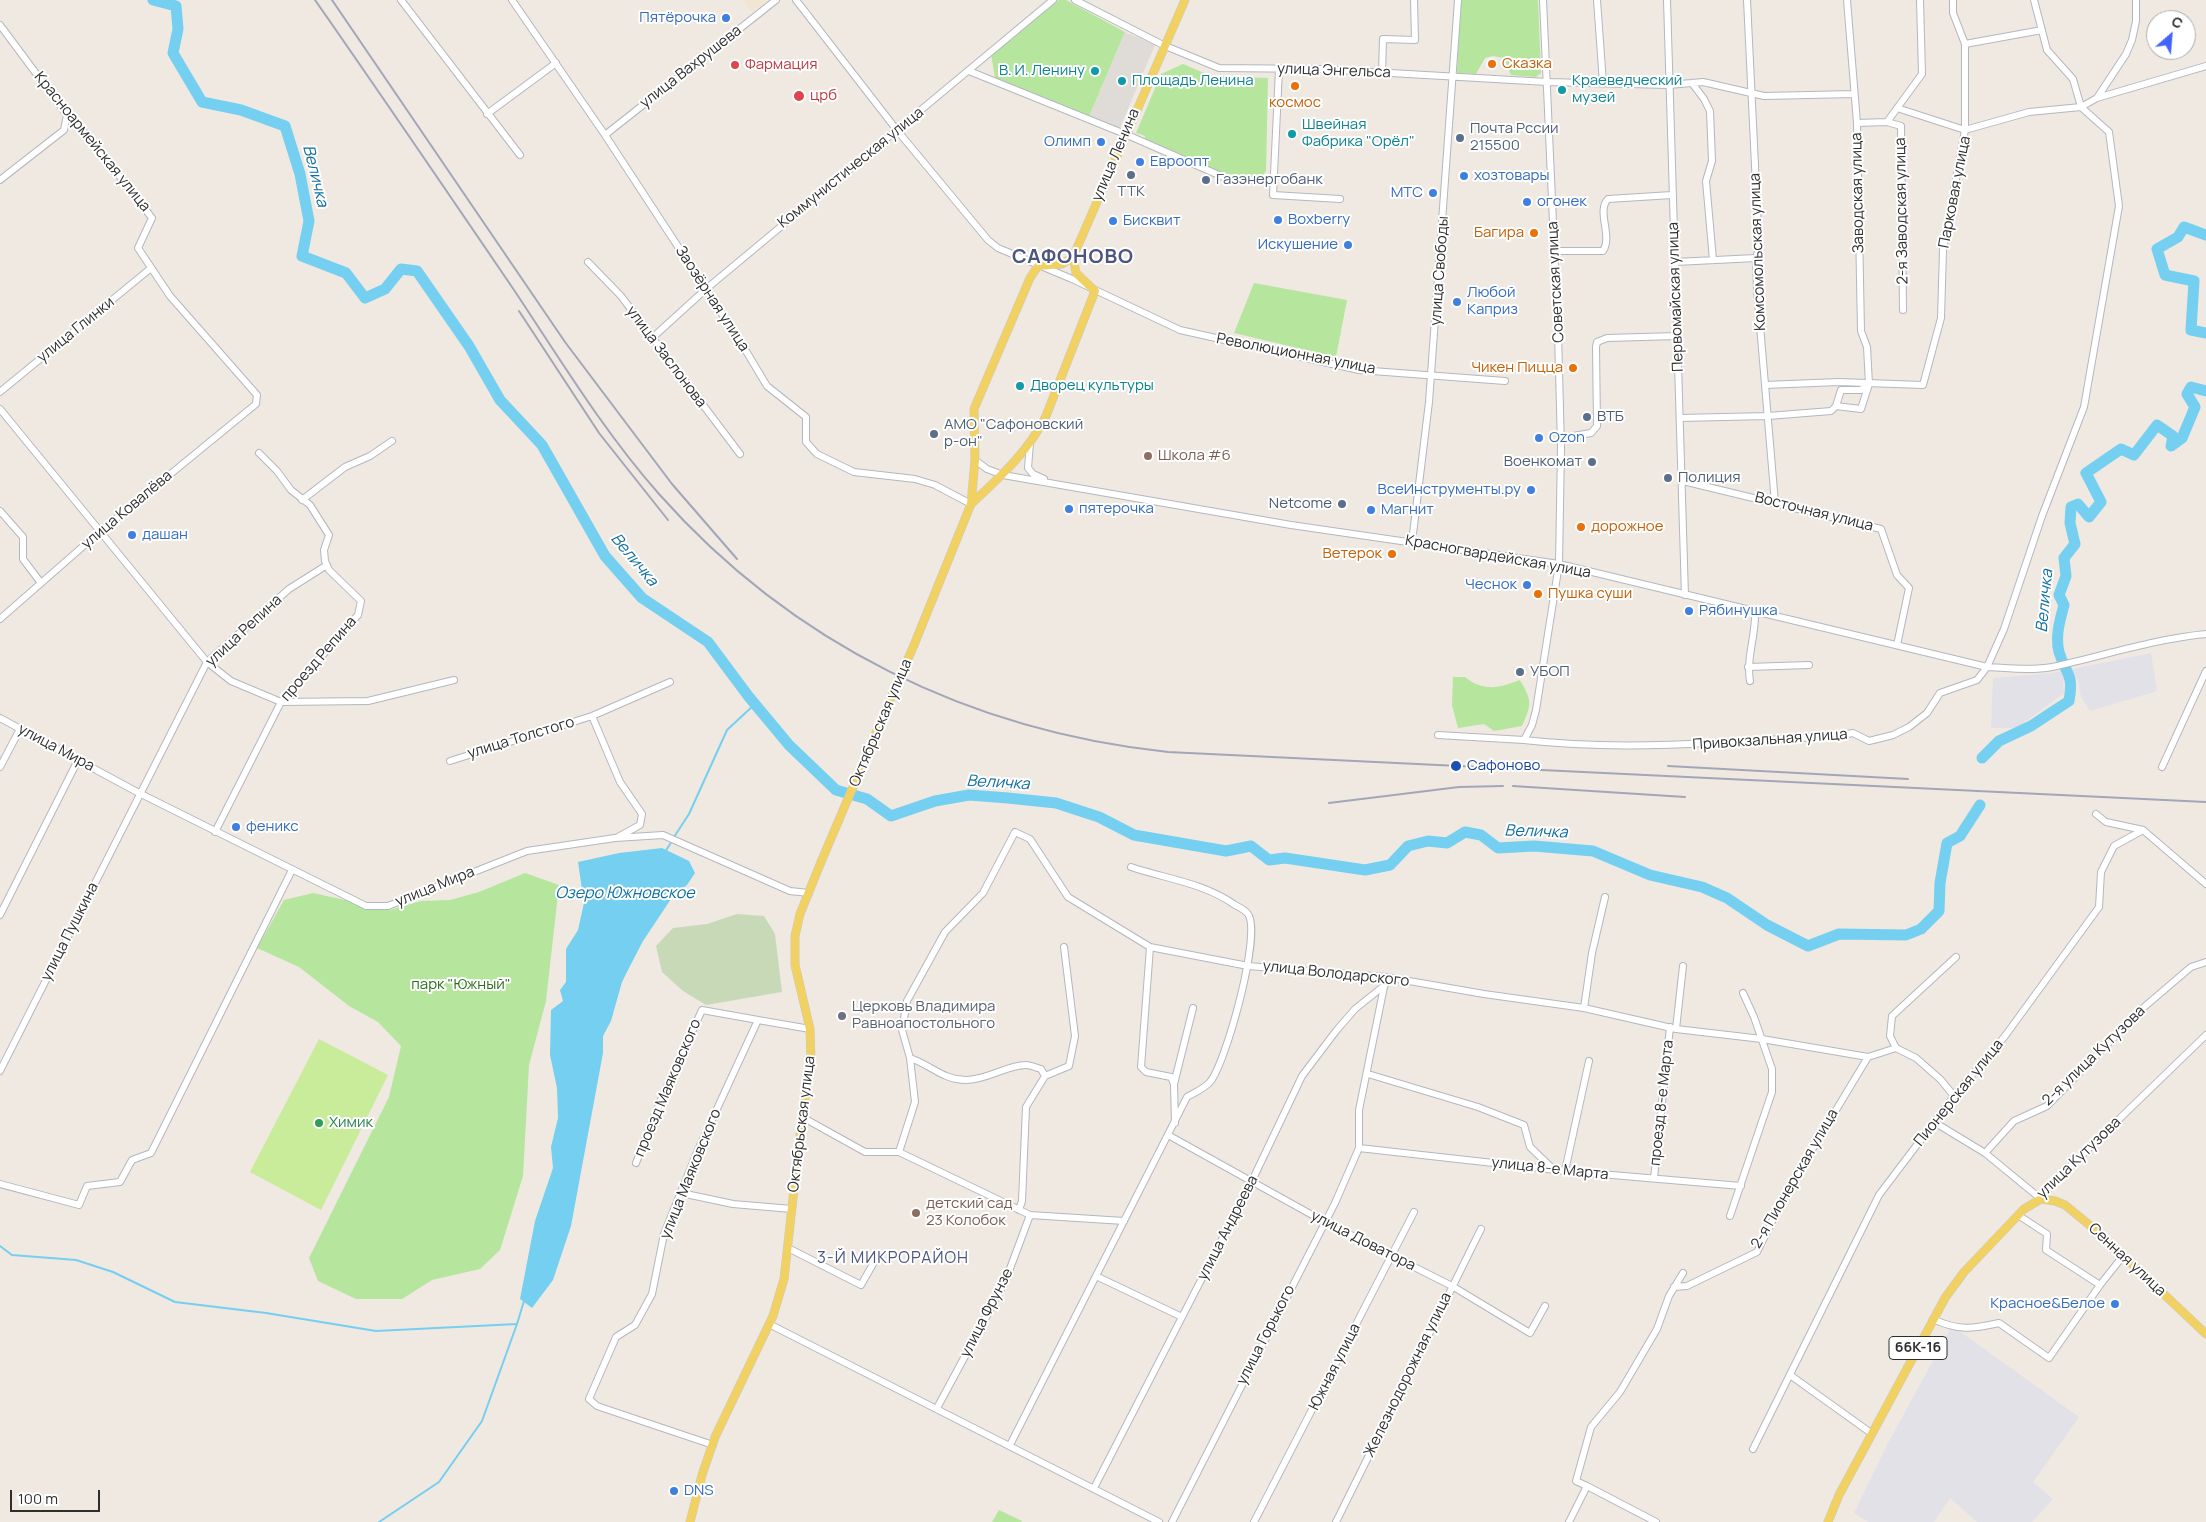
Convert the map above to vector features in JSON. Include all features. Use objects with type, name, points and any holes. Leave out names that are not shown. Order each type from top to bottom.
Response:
[{"type":"main road","name":"улица Ленина","points":[[1072,257],[1163,45],[1185,0]]},
{"type":"main road","points":[[1038,266],[1062,264],[1072,257],[1076,273],[1095,291]]},
{"type":"main road","name":"Октябрьская улица","points":[[690,1522],[712,1445],[769,1324],[784,1279],[802,1117],[811,1061],[810,1029],[795,965],[794,936],[809,893],[914,645],[971,504],[974,460],[974,409],[1030,278],[1038,266]]},
{"type":"main road","name":"Октябрьская улица","points":[[971,504],[1003,475],[1030,443],[1046,416],[1095,291]]},
{"type":"main road","name":"улица Кутузова","points":[[1828,1522],[1839,1495],[1933,1319],[1964,1272],[2018,1215],[2033,1202],[2041,1200]]},
{"type":"main road","name":"Сенная улица","points":[[2041,1200],[2055,1201],[2065,1205],[2123,1256],[2206,1334]]},
{"type":"street","points":[[401,0],[520,155]]},
{"type":"street","name":"Заозёрная улица","points":[[512,0],[605,135],[767,386],[806,417],[806,442],[817,454],[854,472],[915,479],[935,485],[971,504]]},
{"type":"street","name":"улица Вахрушева","points":[[605,135],[776,0]]},
{"type":"street","points":[[796,0],[896,129],[988,240],[998,248],[1038,266]]},
{"type":"street","name":"Коммунистическая улица","points":[[651,339],[706,289],[1053,0]]},
{"type":"street","name":"улица Энгельса","points":[[1075,0],[1163,45],[1219,68],[1382,72],[1547,82],[1669,85],[1703,82],[1764,96],[1853,94]]},
{"type":"street","points":[[1382,72],[1383,39],[1414,40],[1414,0]]},
{"type":"street","name":"улица Свободы","points":[[1412,542],[1431,377],[1458,0]]},
{"type":"street","name":"Советская улица","points":[[1543,0],[1561,438],[1559,564]]},
{"type":"street","points":[[1597,0],[1603,83]]},
{"type":"street","name":"Первомайская улица","points":[[1667,0],[1685,595]]},
{"type":"street","name":"Комсомольская улица","points":[[1747,0],[1759,248],[1756,258],[1775,503]]},
{"type":"street","name":"Заводская улица","points":[[1847,0],[1853,94],[1857,123],[1861,331],[1867,348],[1869,384]]},
{"type":"street","name":"2-я Заводская улица","points":[[1887,122],[1922,74],[1920,0]]},
{"type":"street","points":[[1897,108],[1965,130],[1965,44],[1953,13],[1953,0]]},
{"type":"street","points":[[1987,667],[2004,629],[2042,516],[2084,407],[2119,206],[2109,132],[2081,107],[2073,79],[2047,50],[2034,0]]},
{"type":"street","name":"Парковая улица","points":[[1869,384],[1922,385],[1941,318],[1943,250],[1965,130],[2029,112],[2081,107],[2096,98],[2126,54],[2132,40],[2136,21],[2136,0]]},
{"type":"street","name":"Красноармейская улица","points":[[0,25],[67,115],[89,137],[152,218],[138,248],[170,296],[257,395],[256,404]]},
{"type":"street","points":[[1965,44],[2042,30]]},
{"type":"street","points":[[487,114],[556,63]]},
{"type":"street","points":[[2096,98],[2206,66]]},
{"type":"street","points":[[1279,69],[1273,195],[1340,199]]},
{"type":"street","points":[[969,71],[1125,134],[1228,179],[1273,181]]},
{"type":"street","points":[[1692,83],[1710,111],[1712,161],[1706,181],[1713,260]]},
{"type":"street","points":[[0,180],[64,130],[67,115]]},
{"type":"street","name":"2-я Заводская улица","points":[[1857,123],[1887,122],[1901,126],[1903,310]]},
{"type":"street","points":[[1554,251],[1603,251],[1607,241],[1605,205],[1608,199],[1672,195]]},
{"type":"street","points":[[1674,262],[1756,258]]},
{"type":"street","name":"улица Заслонова","points":[[588,262],[621,296],[651,339],[740,454]]},
{"type":"street","name":"Революционная улица","points":[[1038,266],[1072,279],[1180,330],[1359,370],[1431,377],[1505,381]]},
{"type":"street","name":"улица Глинки","points":[[0,392],[151,268]]},
{"type":"street","points":[[1561,438],[1591,433],[1597,426],[1596,347],[1598,342],[1607,338],[1677,336]]},
{"type":"street","points":[[1765,386],[1839,382],[1869,384]]},
{"type":"street","points":[[1836,406],[1861,408],[1869,384]]},
{"type":"street","points":[[1680,418],[1831,412],[1836,406],[1841,390],[1861,390],[1869,384]]},
{"type":"street","name":"улица Ковалёва","points":[[0,619],[100,532],[256,404]]},
{"type":"street","points":[[0,409],[206,662],[230,681],[281,702],[368,701],[454,680]]},
{"type":"street","points":[[302,500],[345,467],[370,456],[392,441]]},
{"type":"street","points":[[1030,443],[1028,468],[1033,474],[1052,483]]},
{"type":"street","points":[[259,453],[302,500],[310,506],[329,535],[324,550],[327,565]]},
{"type":"street","name":"Красногвардейская улица","points":[[974,460],[1003,475],[1291,525],[1559,564],[1987,667],[2020,669],[2051,667],[2075,660],[2206,634]]},
{"type":"street","name":"Восточная улица","points":[[1683,480],[1881,529],[1897,575],[1910,588],[1897,646]]},
{"type":"street","points":[[0,511],[23,537],[23,558],[41,583]]},
{"type":"street","points":[[1524,740],[1532,725],[1536,710],[1559,564]]},
{"type":"street","name":"улица Репина","points":[[139,793],[206,662],[289,589],[327,565]]},
{"type":"street","name":"проезд Репина","points":[[215,832],[281,702],[348,628],[361,607],[356,594],[327,565]]},
{"type":"street","points":[[1750,681],[1748,667],[1756,624],[1755,612]]},
{"type":"street","points":[[1748,667],[1809,665]]},
{"type":"street","name":"Привокзальная улица","points":[[1438,734],[1524,740],[1564,745],[1654,746],[1835,736],[1853,733],[1869,741],[1893,735],[1908,727],[1926,713],[1940,693],[1977,680],[1987,667]]},
{"type":"street","points":[[2162,767],[2206,671]]},
{"type":"street","name":"улица Толстого","points":[[450,760],[592,716],[670,682]]},
{"type":"street","name":"улица Толстого","points":[[592,716],[620,782],[642,814],[640,825],[615,838]]},
{"type":"street","name":"улица Мира","points":[[0,718],[139,793],[366,906],[388,906],[527,851],[615,838],[663,835],[790,890],[809,893]]},
{"type":"street","points":[[0,767],[20,729]]},
{"type":"street","points":[[0,915],[78,760]]},
{"type":"street","name":"улица Пушкина","points":[[0,1071],[139,793]]},
{"type":"street","points":[[2096,814],[2106,822],[2143,830],[2206,884]]},
{"type":"street","name":"Пионерская улица","points":[[1753,1449],[1879,1195],[1954,1096],[2005,1036],[2099,907],[2101,872],[2114,846],[2143,830]]},
{"type":"street","name":"улица Володарского","points":[[910,1058],[902,1030],[906,1001],[945,932],[983,893],[1015,832],[1030,839],[1068,897],[1150,947],[1248,966],[1386,976],[1484,994],[1584,1008],[1673,1028],[1762,1039],[1868,1057],[1896,1048]]},
{"type":"street","points":[[1010,1445],[1187,1097],[1210,1082],[1232,1031],[1248,966],[1253,929],[1248,914],[1219,894],[1132,868]]},
{"type":"street","points":[[0,1184],[79,1205],[87,1186],[120,1182],[132,1160],[151,1152],[292,870]]},
{"type":"street","points":[[1584,1008],[1592,953],[1605,897]]},
{"type":"street","points":[[1019,1210],[1022,1201],[1026,1107],[1045,1076],[1069,1066],[1075,1036],[1064,947]]},
{"type":"street","points":[[1150,947],[1141,1067],[1146,1072],[1171,1077],[1174,1084]]},
{"type":"street","points":[[1954,1096],[1941,1080],[1916,1058],[1896,1048],[1890,1036],[1892,1016],[1956,957]]},
{"type":"street","name":"2-я улица Кутузова","points":[[1985,1153],[2014,1120],[2047,1106],[2143,1008],[2191,967],[2206,962]]},
{"type":"street","name":"проезд 8-е Марта","points":[[1654,1178],[1673,1028],[1683,966]]},
{"type":"street","points":[[1360,1148],[1359,1110],[1368,1074],[1386,976]]},
{"type":"street","name":"улица Андреева","points":[[1094,1488],[1251,1183],[1302,1076],[1336,1030],[1355,1009],[1385,985]]},
{"type":"street","points":[[1730,1216],[1772,1092],[1772,1070],[1762,1039],[1743,993]]},
{"type":"street","points":[[1175,1123],[1174,1084],[1193,1008]]},
{"type":"street","name":"проезд Маяковского","points":[[636,1163],[660,1102],[702,1010],[758,1020]]},
{"type":"street","points":[[758,1020],[810,1029]]},
{"type":"street","name":"улица Маяковского","points":[[712,1445],[597,1406],[589,1398],[616,1337],[635,1325],[652,1294],[664,1234],[758,1020]]},
{"type":"street","name":"улица Кутузова","points":[[2041,1200],[2053,1183],[2206,1035]]},
{"type":"street","name":"2-я Пионерская улица","points":[[1674,1287],[1687,1286],[1757,1252],[1786,1193],[1868,1057]]},
{"type":"street","points":[[900,1152],[915,1102],[910,1058],[927,1064],[939,1075],[966,1080],[985,1077],[1026,1065],[1041,1069],[1045,1076]]},
{"type":"street","points":[[1565,1171],[1589,1061]]},
{"type":"street","points":[[1368,1074],[1478,1107],[1524,1125],[1530,1147],[1554,1170]]},
{"type":"street","points":[[802,1117],[865,1152],[900,1152],[1030,1215],[1124,1221]]},
{"type":"street","points":[[1934,1122],[1985,1153],[2041,1200]]},
{"type":"street","name":"улица Доватора","points":[[1168,1135],[1251,1183],[1390,1256],[1452,1286],[1530,1333],[1545,1306]]},
{"type":"street","name":"улица 8-е Марта","points":[[1360,1148],[1554,1170],[1740,1186]]},
{"type":"street","name":"улица Горького","points":[[1172,1522],[1323,1221],[1335,1203],[1360,1148]]},
{"type":"street","points":[[681,1193],[733,1204],[792,1208]]},
{"type":"street","name":"Южная улица","points":[[1254,1522],[1414,1212]]},
{"type":"street","name":"улица Фрунзе","points":[[937,1408],[1005,1282],[1030,1215]]},
{"type":"street","points":[[2018,1215],[2047,1234],[2046,1250],[2100,1285]]},
{"type":"street","name":"Железнодорожная улица","points":[[1336,1522],[1481,1229]]},
{"type":"street","points":[[788,1248],[861,1285],[877,1257]]},
{"type":"street","points":[[1933,1319],[1951,1328],[1973,1328],[1999,1323],[2049,1358],[2100,1285],[2123,1256]]},
{"type":"street","points":[[1656,1522],[1576,1481],[1591,1427],[1620,1392],[1657,1329],[1674,1287],[1683,1273]]},
{"type":"street","points":[[1096,1276],[1182,1317]]},
{"type":"street","points":[[769,1324],[1159,1522]]},
{"type":"street","points":[[1790,1375],[1872,1433]]},
{"type":"street","points":[[1569,1522],[1587,1486]]},
{"type":"shaded area","points":[[743,0],[769,0],[752,12]]},
{"type":"shaded area","name":"Площадь Ленина","points":[[1125,32],[1155,45],[1119,130],[1089,117]]},
{"type":"shaded area","points":[[2151,653],[2157,690],[2154,692],[2090,711],[2081,697],[2078,679],[2063,680],[2064,693],[2017,728],[1991,728],[1993,678],[2052,673]]},
{"type":"shaded area","points":[[1952,1326],[2079,1417],[2033,1482],[2053,1499],[2032,1522],[1977,1522],[1950,1498],[1934,1522],[1868,1522],[1854,1513],[1888,1443]]},
{"type":"green space","points":[[1059,0],[1066,0],[1125,32],[1089,117],[995,78],[991,54]]},
{"type":"green space","points":[[1460,0],[1538,0],[1541,73],[1536,77],[1511,75],[1504,58],[1493,56],[1485,58],[1476,74],[1457,73]]},
{"type":"green space","points":[[1183,64],[1211,76],[1268,78],[1266,171],[1261,178],[1221,173],[1144,140],[1145,136],[1136,133],[1161,74]]},
{"type":"green space","points":[[1254,283],[1347,300],[1336,357],[1234,333]]},
{"type":"green space","points":[[1453,677],[1465,677],[1485,687],[1499,687],[1520,680],[1529,698],[1528,712],[1522,726],[1494,731],[1484,724],[1458,728],[1452,705]]},
{"type":"green space","name":"парк \"Южный\"","points":[[525,873],[559,885],[546,1001],[529,1065],[523,1176],[500,1250],[480,1269],[432,1280],[402,1299],[356,1299],[318,1281],[309,1258],[389,1097],[401,1046],[378,1022],[349,1006],[299,967],[257,948],[284,900],[313,893],[390,910],[421,901],[450,900],[479,892]]},
{"type":"green space","points":[[737,914],[764,916],[775,934],[782,992],[706,1005],[683,991],[662,972],[656,946],[673,928],[707,924]]},
{"type":"green space","points":[[319,1039],[388,1075],[321,1210],[250,1172]]},
{"type":"green space","points":[[999,1510],[1022,1521],[992,1522]]},
{"type":"water","name":"Озеро Южновское","points":[[662,848],[689,861],[695,873],[687,885],[673,896],[643,941],[622,982],[611,1021],[603,1036],[603,1053],[571,1226],[553,1280],[532,1308],[520,1299],[535,1221],[553,1168],[551,1147],[558,1118],[557,1088],[550,1055],[551,1010],[563,1001],[560,990],[566,982],[566,949],[578,930],[584,903],[578,862],[619,853]]},
{"type":"waterway","name":"Величка","points":[[153,0],[176,6],[178,29],[173,53],[202,102],[241,110],[285,126],[300,174],[309,221],[302,256],[346,273],[365,298],[385,289],[401,269],[417,271],[469,346],[500,400],[542,445],[605,556],[642,598],[708,642],[749,697],[789,745],[836,790],[867,799],[891,816],[935,801],[969,795],[1056,803],[1099,817],[1134,835],[1226,851],[1251,846],[1269,860],[1285,858],[1365,870],[1390,865],[1408,846],[1428,841],[1447,843],[1465,832],[1481,835],[1498,848],[1534,846],[1593,851],[1650,875],[1702,887],[1727,898],[1767,925],[1808,946],[1839,934],[1906,935],[1921,929],[1939,911],[1940,883],[1947,843],[1960,836],[1980,805]]},
{"type":"waterway","name":"Величка","points":[[2206,235],[2184,227],[2178,237],[2157,249],[2165,275],[2194,281],[2191,330],[2206,333]]},
{"type":"waterway","name":"Величка","points":[[1982,758],[1999,741],[2031,726],[2069,701],[2070,679],[2058,646],[2058,628],[2064,605],[2059,595],[2066,576],[2064,558],[2075,544],[2070,523],[2071,507],[2078,504],[2089,517],[2101,502],[2086,473],[2121,449],[2134,455],[2157,425],[2173,436],[2171,446],[2182,438],[2195,407],[2187,394],[2191,387],[2206,391]]},
{"type":"waterway","points":[[674,837],[689,814],[727,730],[755,704]]},
{"type":"waterway","points":[[665,852],[672,841]]},
{"type":"waterway","points":[[0,1246],[12,1255],[76,1260],[113,1272],[175,1302],[266,1313],[376,1331],[517,1324],[524,1301]]},
{"type":"waterway","points":[[379,1522],[439,1482],[482,1421],[517,1324]]},
{"type":"railway","points":[[315,0],[514,290],[583,395],[620,446],[659,494],[711,547],[767,595],[826,636],[889,671],[955,701],[1024,724],[1095,741],[1168,752],[2206,802]]},
{"type":"railway","points":[[332,0],[565,342],[672,484],[737,559]]},
{"type":"railway","points":[[519,311],[599,433],[668,520]]},
{"type":"railway","points":[[1668,766],[1908,779]]},
{"type":"railway","points":[[1329,803],[1459,787],[1503,786]]},
{"type":"railway","points":[[1513,786],[1685,797]]},
{"type":"place","name":"Пятёрочка","points":[[726,18]]},
{"type":"place","name":"Сказка","points":[[1492,64]]},
{"type":"place","name":"Фармация","points":[[735,65]]},
{"type":"place","name":"В. И. Ленину","points":[[1095,71]]},
{"type":"place","name":"Площадь Ленина","points":[[1122,81]]},
{"type":"place","name":"космос","points":[[1295,86]]},
{"type":"place","name":"Краеведческий музей","points":[[1562,90]]},
{"type":"place","name":"црб","points":[[799,96]]},
{"type":"place","name":"Швейная Фабрика \"Орёл\"","points":[[1292,134]]},
{"type":"place","name":"Почта Рссии 215500","points":[[1460,138]]},
{"type":"place","name":"Олимп","points":[[1101,142]]},
{"type":"place","name":"Евроопт","points":[[1140,162]]},
{"type":"place","name":"ТТК","points":[[1131,175]]},
{"type":"place","name":"хозтовары","points":[[1464,176]]},
{"type":"place","name":"Газэнергобанк","points":[[1206,180]]},
{"type":"place","name":"МТС","points":[[1433,193]]},
{"type":"place","name":"огонек","points":[[1527,202]]},
{"type":"place","name":"Boxberry","points":[[1278,220]]},
{"type":"place","name":"Бисквит","points":[[1113,221]]},
{"type":"place","name":"Багира","points":[[1534,233]]},
{"type":"place","name":"Искушение","points":[[1348,245]]},
{"type":"place","name":"Любой Каприз","points":[[1457,302]]},
{"type":"place","name":"Чикен Пицца","points":[[1573,368]]},
{"type":"place","name":"Дворец культуры","points":[[1020,386]]},
{"type":"place","name":"ВТБ","points":[[1587,417]]},
{"type":"place","name":"АМО \"Сафоновский р-он\"","points":[[934,434]]},
{"type":"place","name":"Ozon","points":[[1539,438]]},
{"type":"place","name":"Школа #6","points":[[1148,456]]},
{"type":"place","name":"Военкомат","points":[[1592,462]]},
{"type":"place","name":"Полиция","points":[[1668,478]]},
{"type":"place","name":"ВсеИнструменты.ру","points":[[1531,490]]},
{"type":"place","name":"Netcome","points":[[1342,504]]},
{"type":"place","name":"пятерочка","points":[[1069,509]]},
{"type":"place","name":"Магнит","points":[[1371,510]]},
{"type":"place","name":"дорожное","points":[[1581,527]]},
{"type":"place","name":"дашан","points":[[132,535]]},
{"type":"place","name":"Ветерок","points":[[1392,554]]},
{"type":"place","name":"Чеснок","points":[[1527,585]]},
{"type":"place","name":"Пушка суши","points":[[1538,594]]},
{"type":"place","name":"Рябинушка","points":[[1689,611]]},
{"type":"place","name":"УБОП","points":[[1520,672]]},
{"type":"place","name":"Сафоново","points":[[1456,766]]},
{"type":"place","name":"феникс","points":[[236,827]]},
{"type":"place","name":"Церковь Владимира Равноапостольного","points":[[842,1016]]},
{"type":"place","name":"Химик","points":[[319,1123]]},
{"type":"place","name":"детский сад 23 Колобок","points":[[916,1213]]},
{"type":"place","name":"Красное&Белое","points":[[2115,1304]]},
{"type":"place","name":"DNS","points":[[674,1491]]},
{"type":"district","name":"САФОНОВО","points":[[1073,257]]},
{"type":"district","name":"3-Й МИКРОРАЙОН","points":[[893,1259]]}]
